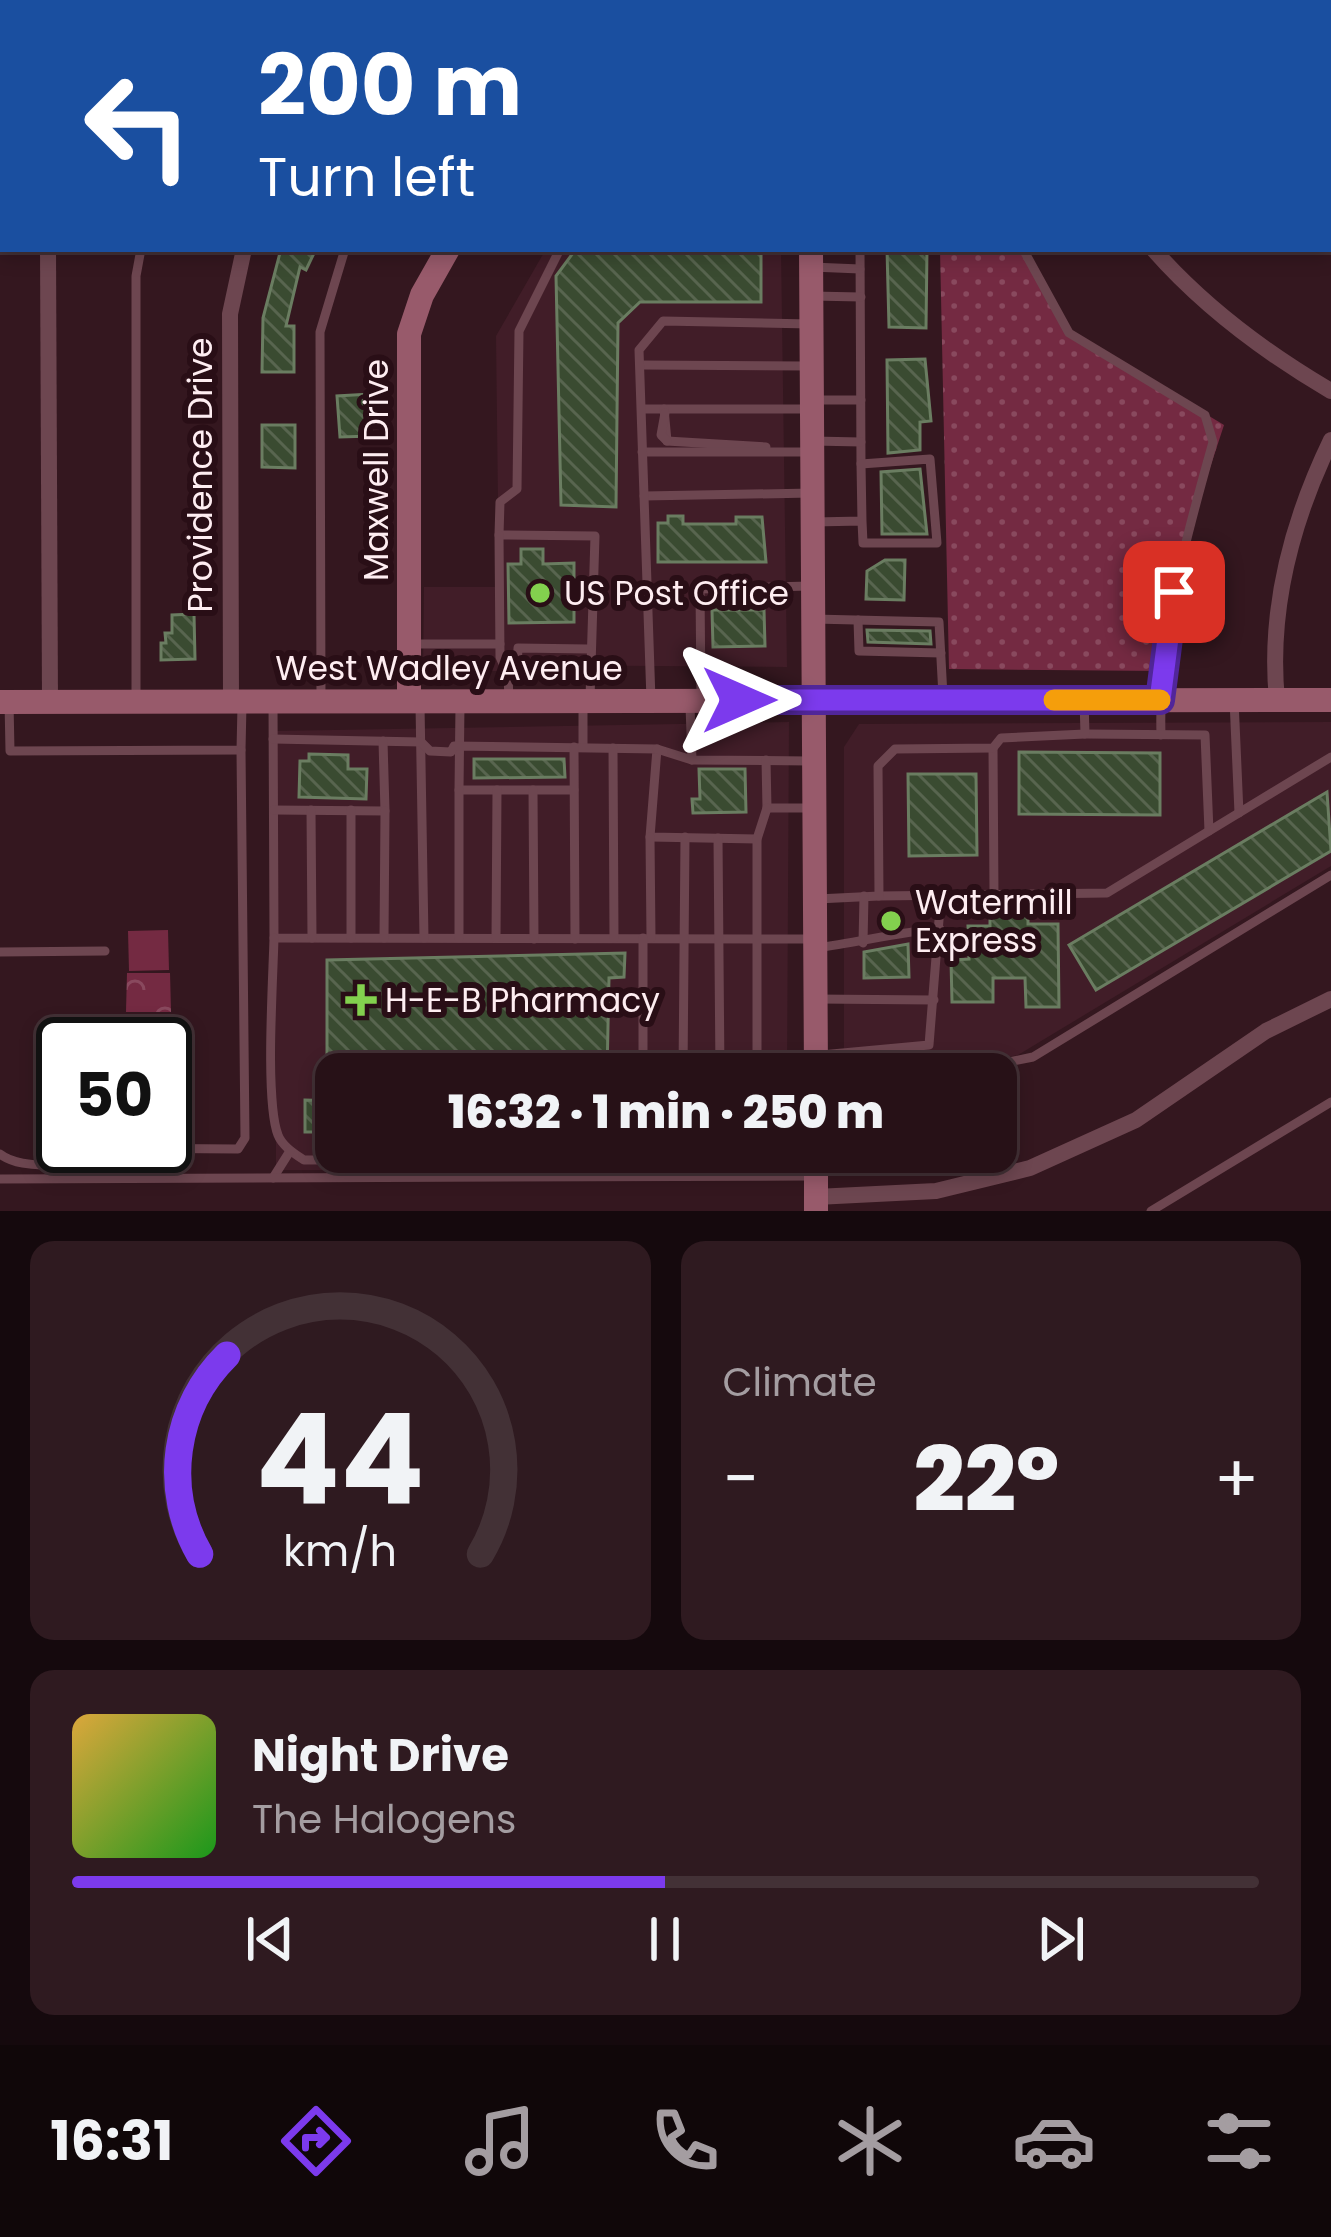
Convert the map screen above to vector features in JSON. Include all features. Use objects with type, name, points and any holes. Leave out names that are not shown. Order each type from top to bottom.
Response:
[{"type":"main road","name":"Maxwell Drive","points":[[415,699],[409,644],[410,334],[422,295],[446,252]]},
{"type":"main road","points":[[812,258],[816,1053]]},
{"type":"main road","name":"West Wadley Avenue","points":[[4,702],[460,700],[508,687],[586,700],[1331,700]]},
{"type":"street","points":[[48,252],[50,702]]},
{"type":"street","name":"Providence Drive","points":[[237,702],[230,314],[243,252]]},
{"type":"street","points":[[1156,252],[1281,362],[1331,391]]},
{"type":"street","points":[[1277,700],[1275,655],[1284,567],[1303,499],[1331,440]]},
{"type":"street","points":[[816,1184],[936,1191],[1030,1168],[1136,1120],[1266,1031],[1331,999]]},
{"type":"lane","points":[[136,702],[136,276],[140,252]]},
{"type":"lane","points":[[321,701],[320,332],[345,252]]},
{"type":"lane","points":[[508,687],[501,669],[499,535],[500,502],[517,489],[518,331],[558,252]]},
{"type":"lane","points":[[860,252],[861,464],[862,543],[937,543],[930,460],[861,464]]},
{"type":"lane","points":[[1025,252],[1070,333],[1204,415],[1210,426],[1213,442],[1185,536],[1160,700],[1161,735]]},
{"type":"lane","points":[[812,258],[860,269]]},
{"type":"lane","points":[[812,296],[860,297]]},
{"type":"lane","points":[[651,700],[639,350],[663,321],[812,324]]},
{"type":"lane","points":[[641,365],[812,366]]},
{"type":"lane","points":[[642,409],[861,400]]},
{"type":"lane","points":[[665,411],[668,441],[766,446],[772,452]]},
{"type":"lane","points":[[642,452],[772,452],[861,442]]},
{"type":"lane","points":[[644,496],[813,493]]},
{"type":"lane","points":[[814,522],[862,521]]},
{"type":"lane","points":[[499,535],[595,536],[595,639],[588,649],[574,790],[574,939]]},
{"type":"lane","points":[[692,760],[700,589],[814,586]]},
{"type":"lane","points":[[814,619],[939,622],[944,700]]},
{"type":"lane","points":[[858,620],[860,651],[940,652]]},
{"type":"lane","points":[[409,644],[500,644]]},
{"type":"lane","points":[[508,687],[517,668],[518,648],[588,649]]},
{"type":"lane","points":[[415,699],[421,742],[424,938]]},
{"type":"lane","points":[[459,938],[460,700]]},
{"type":"lane","points":[[1084,700],[1085,734]]},
{"type":"lane","points":[[1234,700],[1239,813]]},
{"type":"lane","points":[[4,702],[10,751],[242,750]]},
{"type":"lane","points":[[0,1154],[11,1162],[88,1160],[102,1148],[238,1149],[245,1138],[242,750],[237,702]]},
{"type":"lane","points":[[274,702],[274,1104],[278,1136],[304,1160],[315,1160]]},
{"type":"lane","points":[[994,895],[993,748],[1001,738],[1205,735],[1209,832]]},
{"type":"lane","points":[[274,740],[421,742],[430,751],[451,752],[460,746],[657,749],[692,760],[815,762]]},
{"type":"lane","points":[[383,741],[384,938]]},
{"type":"lane","points":[[614,748],[614,938]]},
{"type":"lane","points":[[879,896],[878,766],[895,749],[993,748]]},
{"type":"lane","points":[[644,1053],[657,749]]},
{"type":"lane","points":[[815,899],[1107,893],[1331,757]]},
{"type":"lane","points":[[757,1053],[757,838],[766,808],[766,760]]},
{"type":"lane","points":[[459,790],[574,790]]},
{"type":"lane","points":[[496,938],[497,790]]},
{"type":"lane","points":[[533,790],[534,939]]},
{"type":"lane","points":[[766,808],[815,808]]},
{"type":"lane","points":[[274,810],[385,811]]},
{"type":"lane","points":[[311,810],[313,938]]},
{"type":"lane","points":[[351,811],[351,938]]},
{"type":"lane","points":[[650,837],[757,838]]},
{"type":"lane","points":[[683,1053],[685,838]]},
{"type":"lane","points":[[718,838],[720,1053]]},
{"type":"lane","points":[[1017,1060],[1034,1057],[1331,875]]},
{"type":"lane","points":[[884,1053],[929,1045],[941,895]]},
{"type":"lane","points":[[863,943],[864,896]]},
{"type":"lane","points":[[274,938],[719,938],[815,944],[863,943],[877,933],[940,929]]},
{"type":"lane","points":[[0,952],[105,951]]},
{"type":"lane","points":[[816,999],[934,1000]]},
{"type":"lane","points":[[1151,1211],[1331,1102]]},
{"type":"lane","points":[[273,1178],[290,1150]]},
{"type":"lane","points":[[0,1179],[654,1176],[816,1184]]},
{"type":"shaded area","points":[[544,252],[781,252],[787,667],[499,665],[499,671],[423,671],[424,587],[499,587],[496,336]]},
{"type":"shaded area","points":[[789,722],[787,1053],[315,1053],[315,1170],[276,1170],[275,731]]},
{"type":"shaded area","points":[[1331,722],[1331,866],[1018,1055],[844,1053],[844,747],[859,724]]},
{"type":"green space","points":[[940,252],[1027,252],[1071,333],[1224,425],[1186,541],[1163,671],[949,669]]},
{"type":"green space","points":[[168,930],[169,970],[129,971],[128,931]]},
{"type":"green space","points":[[127,973],[170,973],[171,1012],[126,1012]]},
{"type":"building","points":[[280,252],[315,252],[306,270],[300,267],[286,326],[294,326],[294,372],[262,372],[263,318]]},
{"type":"building","points":[[574,252],[761,252],[761,302],[640,302],[618,323],[616,507],[561,505],[556,276]]},
{"type":"building","points":[[887,252],[927,252],[926,328],[889,327]]},
{"type":"building","points":[[925,359],[931,421],[920,422],[920,450],[888,453],[887,360]]},
{"type":"building","points":[[370,394],[372,436],[340,437],[337,396]]},
{"type":"building","points":[[262,425],[295,425],[295,468],[262,467]]},
{"type":"building","points":[[920,469],[927,534],[882,534],[881,472]]},
{"type":"building","points":[[668,516],[683,516],[683,524],[736,524],[736,517],[762,517],[766,562],[658,562],[658,523],[668,523]]},
{"type":"building","name":"US Post Office","points":[[521,549],[543,549],[543,564],[574,563],[574,622],[509,623],[508,564],[521,564]]},
{"type":"building","points":[[885,560],[905,560],[904,600],[866,599],[867,571]]},
{"type":"building","points":[[712,610],[764,610],[765,646],[713,647]]},
{"type":"building","points":[[194,614],[195,659],[161,660],[165,633],[172,633],[172,615]]},
{"type":"building","points":[[867,630],[930,631],[931,644],[868,642]]},
{"type":"building","points":[[1019,752],[1160,753],[1160,815],[1019,814]]},
{"type":"building","points":[[309,754],[348,755],[348,769],[367,769],[366,799],[299,797],[300,761],[309,761]]},
{"type":"building","points":[[474,759],[564,759],[565,777],[474,778]]},
{"type":"building","points":[[699,769],[745,769],[746,812],[693,813],[692,799],[700,799]]},
{"type":"building","points":[[908,774],[976,774],[977,855],[909,856]]},
{"type":"building","points":[[1327,792],[1331,851],[1096,990],[1069,945]]},
{"type":"building","points":[[1028,911],[1028,924],[1058,924],[1059,1007],[1026,1007],[1025,978],[993,978],[993,1002],[952,1002],[951,960],[969,959],[968,926],[990,926],[990,912]]},
{"type":"building","points":[[908,944],[909,977],[864,978],[864,952]]},
{"type":"building","points":[[625,953],[624,977],[609,978],[607,1053],[327,1053],[327,960]]},
{"type":"building","points":[[305,1100],[315,1100],[315,1132],[305,1132]]},
{"type":"slow traffic","points":[[1054,700],[1160,700]]},
{"type":"place","name":"US Post Office","points":[[540,593]]},
{"type":"place","name":"Watermill Express","points":[[891,921]]},
{"type":"place","name":"H-E-B Pharmacy","points":[[361,1000]]},
{"type":"route","points":[[739,700],[1160,700],[1174,592]]}]
